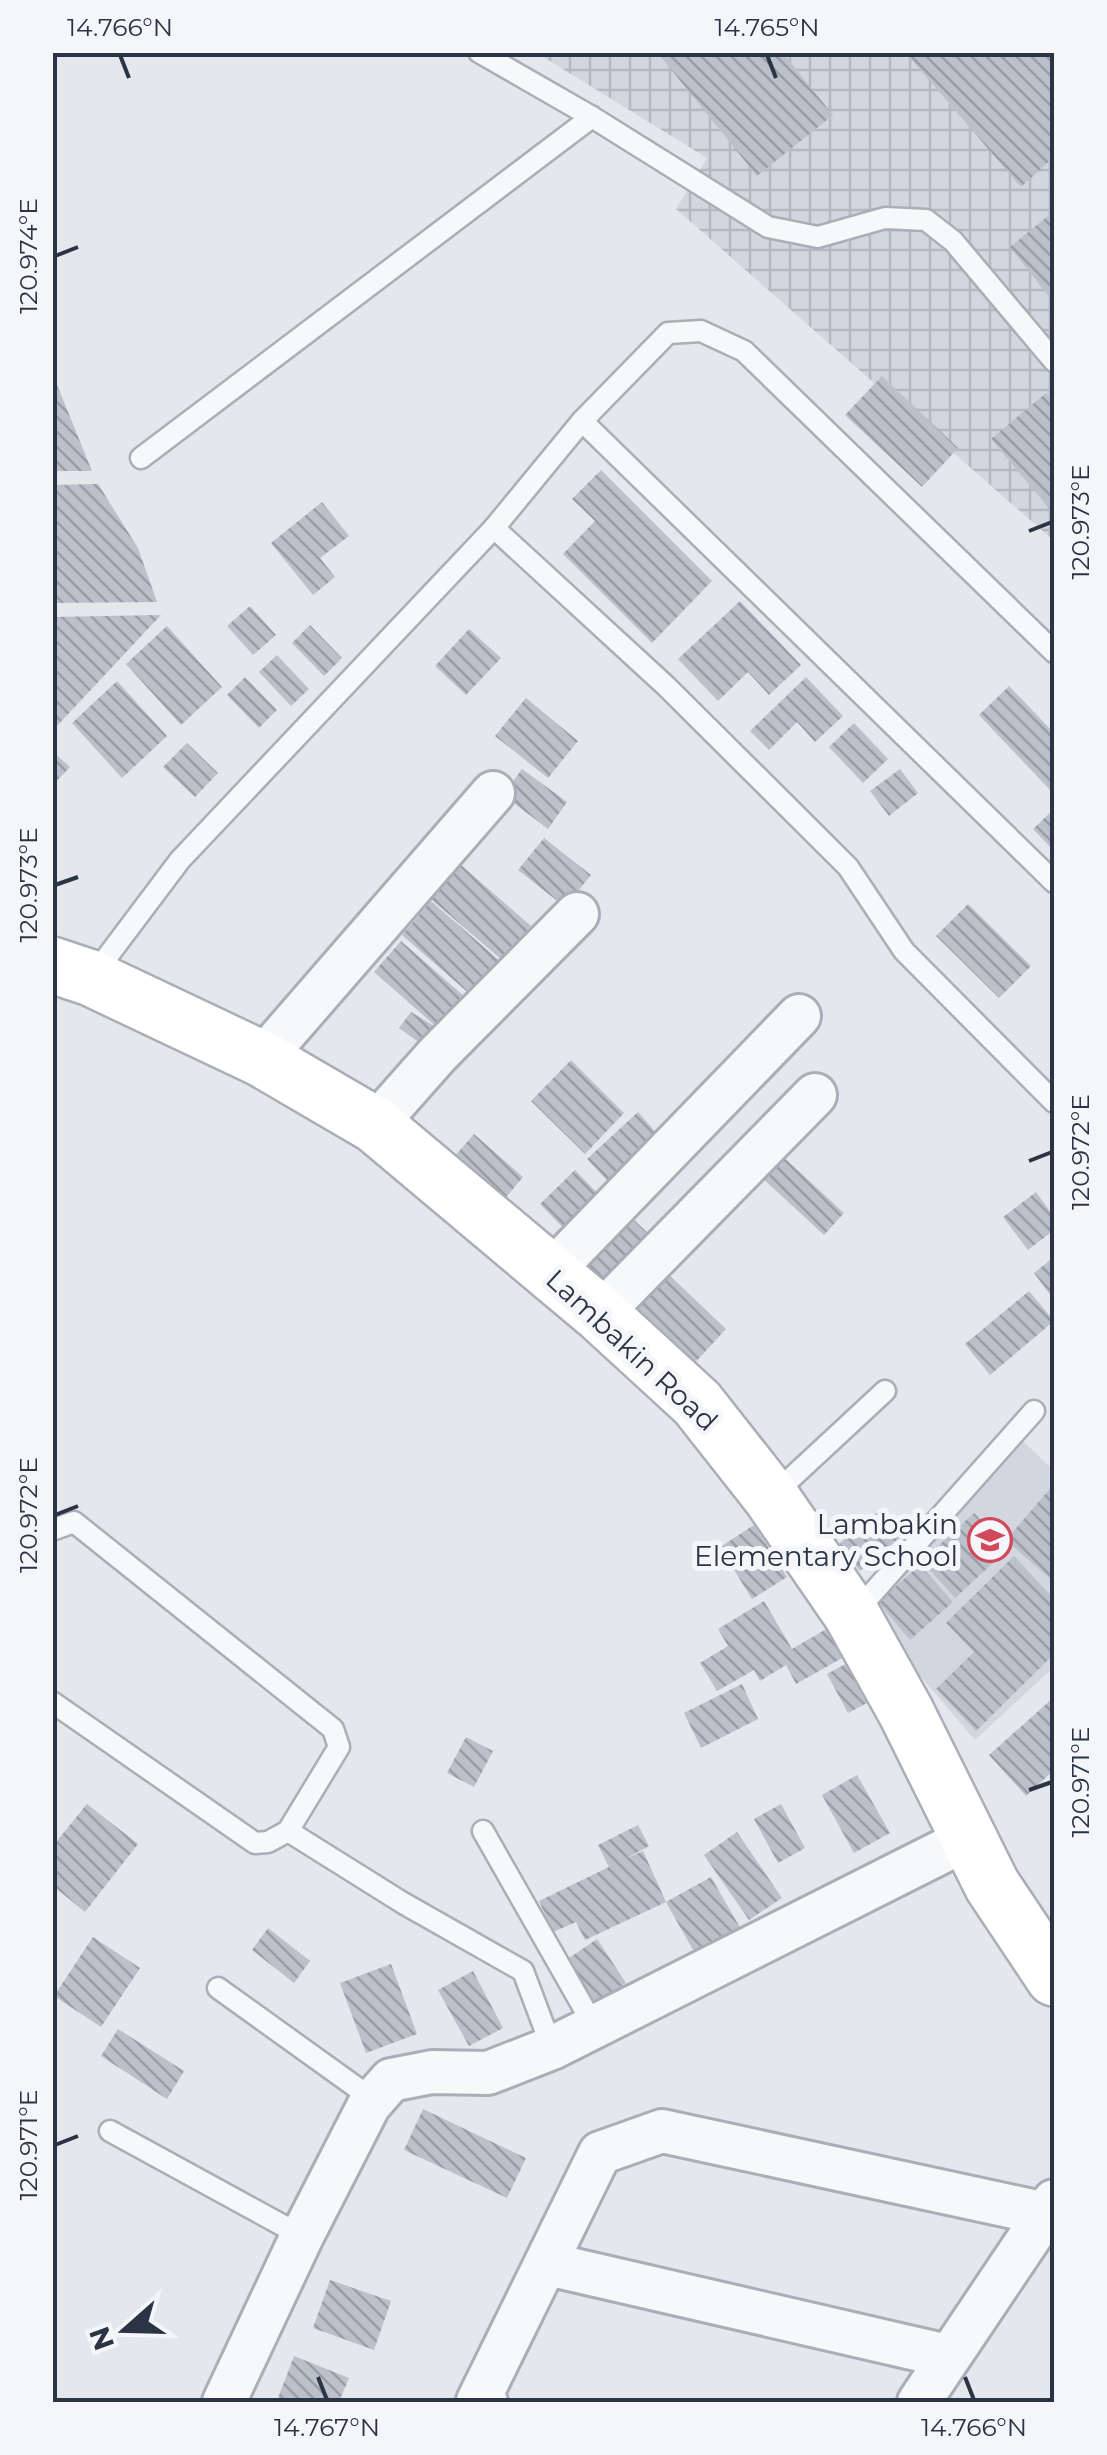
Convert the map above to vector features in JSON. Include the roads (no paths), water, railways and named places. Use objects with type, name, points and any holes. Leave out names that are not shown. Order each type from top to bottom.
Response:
[{"type":"main road","name":"Lambakin Road","points":[[72,972],[262,1059],[375,1125],[600,1314],[697,1403],[771,1497],[852,1615],[906,1712],[992,1885],[1054,1978]]},
{"type":"street","points":[[262,1059],[493,792]]},
{"type":"street","points":[[375,1125],[438,1054],[577,914]]},
{"type":"street","points":[[551,1272],[800,1016]]},
{"type":"street","points":[[600,1314],[815,1095]]},
{"type":"street","points":[[224,2402],[369,2104],[391,2080],[432,2072],[488,2073],[552,2048],[969,1838]]},
{"type":"street","points":[[486,2402],[478,2400],[600,2153],[662,2131],[1050,2207],[919,2402]]},
{"type":"street","points":[[548,2264],[948,2356]]},
{"type":"lane","points":[[479,52],[592,116],[768,227],[818,238],[885,218],[926,220],[954,241],[1054,360]]},
{"type":"lane","points":[[141,458],[592,116]]},
{"type":"lane","points":[[72,972],[494,528],[582,421],[668,333],[701,332],[744,351],[1054,652]]},
{"type":"lane","points":[[582,421],[1054,882]]},
{"type":"lane","points":[[494,528],[640,662],[848,867],[904,951],[1054,1102]]},
{"type":"lane","points":[[771,1497],[885,1391]]},
{"type":"lane","points":[[852,1615],[1034,1411]]},
{"type":"lane","points":[[52,1530],[74,1522],[333,1729],[338,1747],[288,1831],[268,1842],[255,1842],[52,1702]]},
{"type":"lane","points":[[288,1831],[403,1903],[523,1970],[552,2048]]},
{"type":"lane","points":[[483,1831],[594,2026]]},
{"type":"lane","points":[[218,1988],[360,2090],[369,2104]]},
{"type":"lane","points":[[110,2131],[302,2236]]},
{"type":"place","name":"Lambakin Elementary School","points":[[990,1540]]}]
